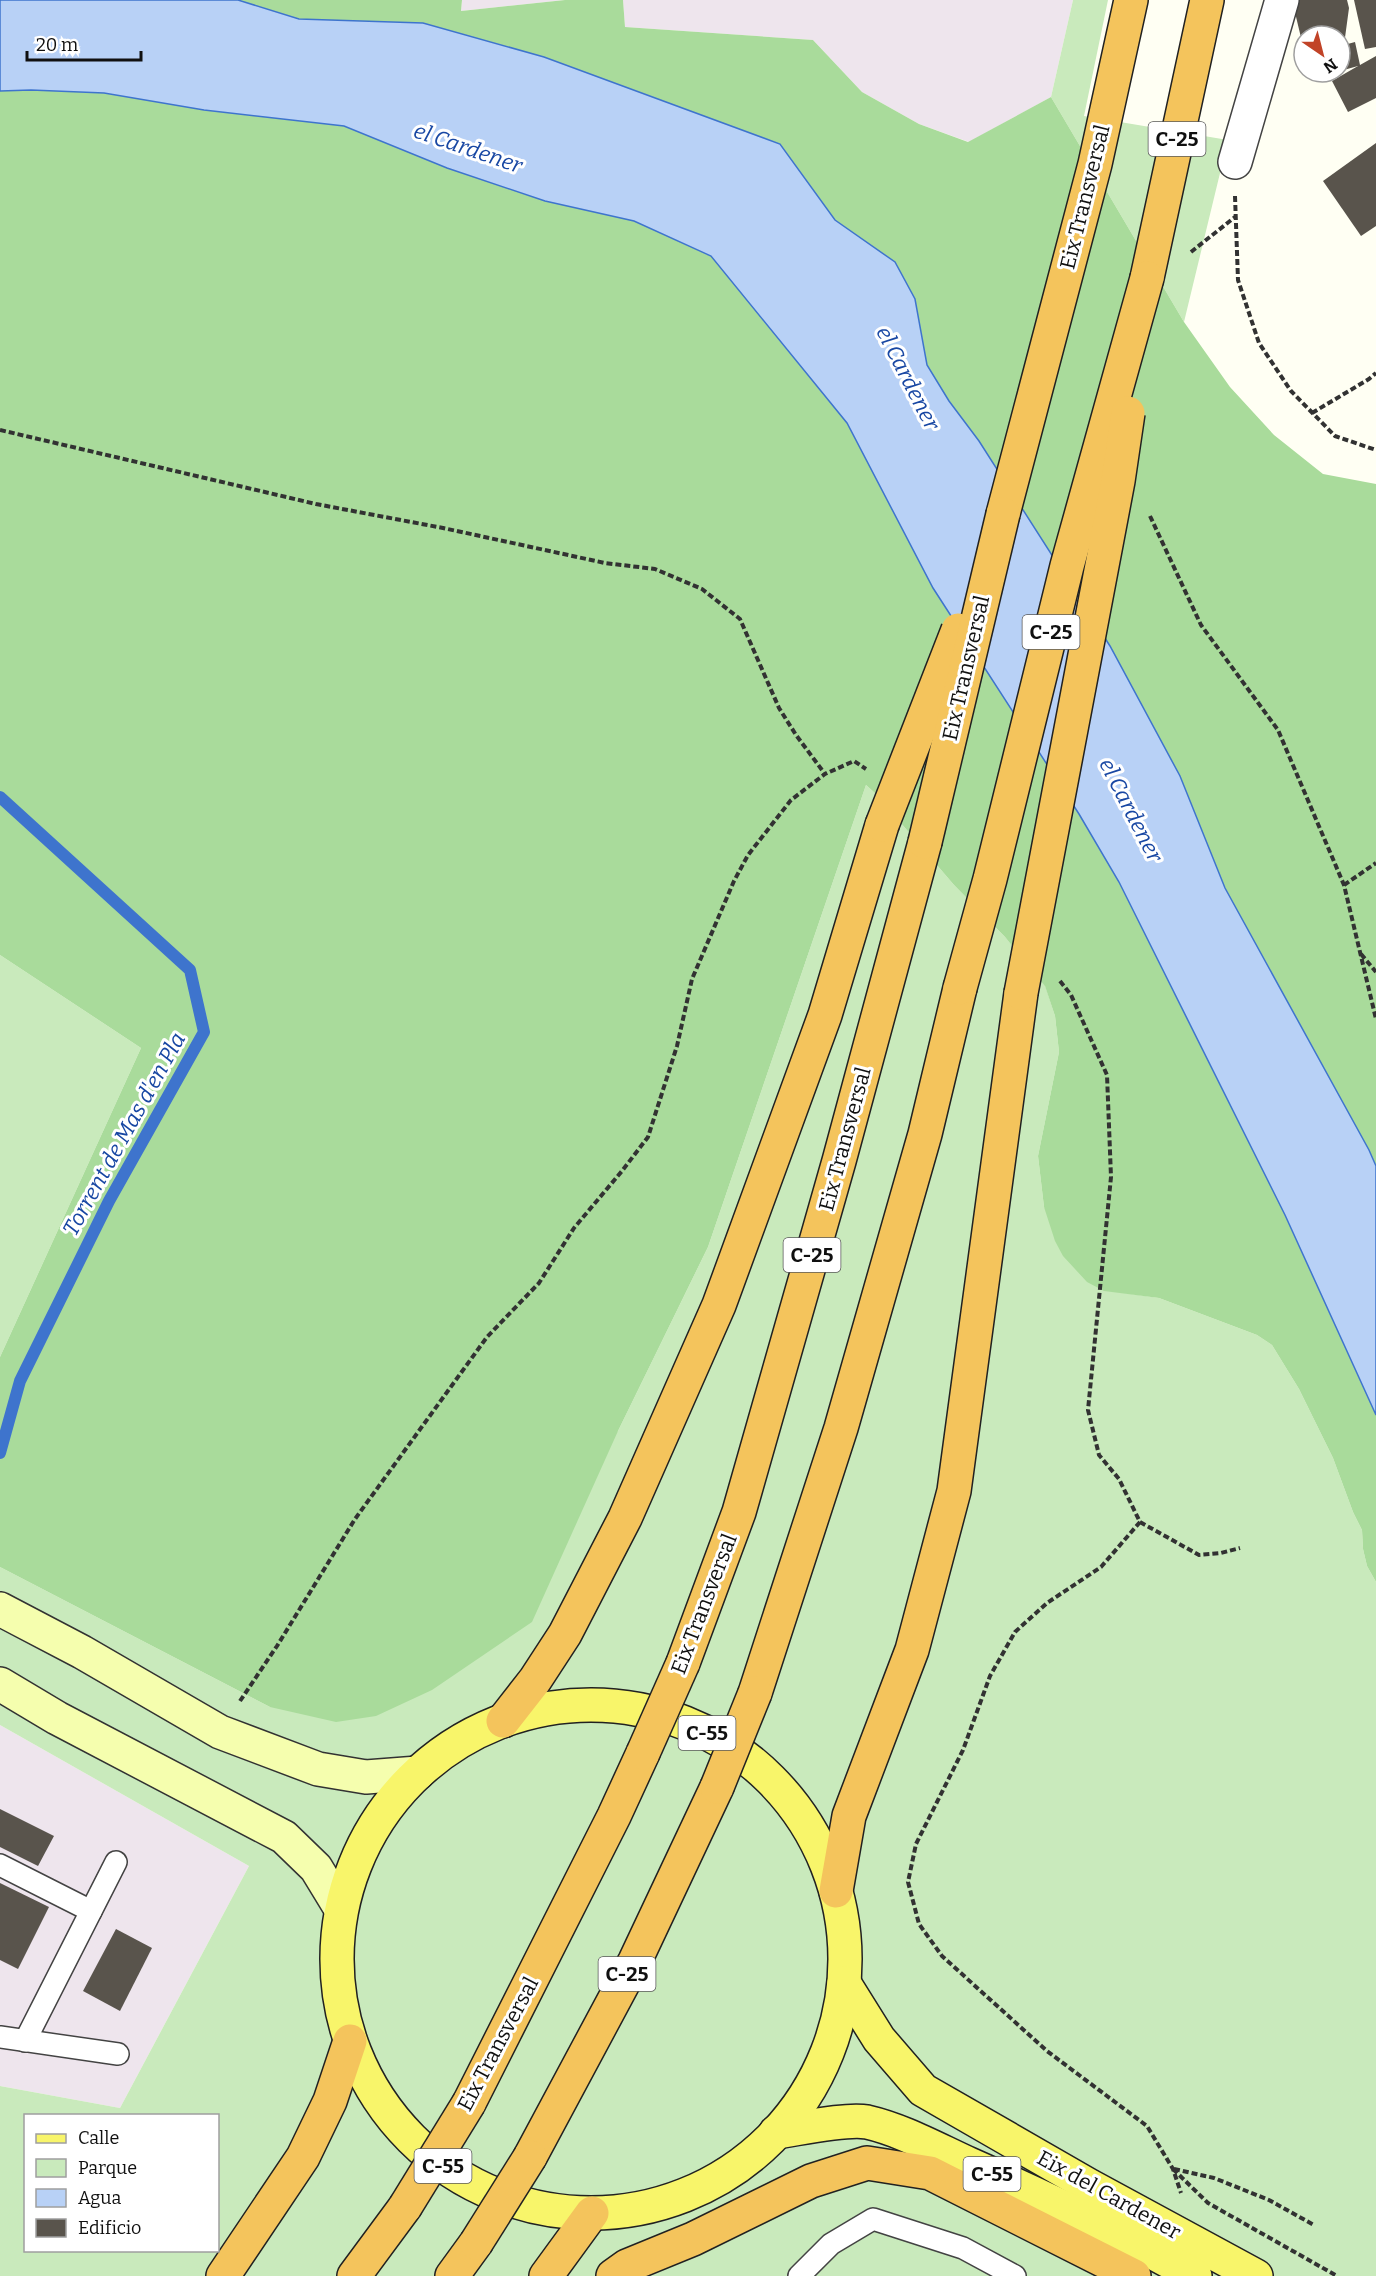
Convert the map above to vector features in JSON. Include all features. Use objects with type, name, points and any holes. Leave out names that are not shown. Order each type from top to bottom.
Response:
[{"type":"highway","name":"Eix Transversal","points":[[354,2276],[405,2207],[469,2103],[609,1826],[683,1663],[739,1512],[839,1161],[925,842],[1003,514],[1095,164],[1131,0]]},
{"type":"highway","name":"C-25","points":[[452,2276],[476,2243],[530,2157],[635,1960],[717,1787],[756,1693],[841,1428],[925,1134],[1067,566],[1147,278],[1207,0]]},
{"type":"highway","points":[[836,1891],[849,1816],[912,1650],[954,1491],[1021,993],[1118,481],[1147,278]]},
{"type":"highway","points":[[503,1721],[535,1680],[571,1624],[625,1518],[719,1305],[825,1015],[882,825],[1003,514]]},
{"type":"highway","points":[[223,2276],[303,2157],[330,2101],[350,2041]]},
{"type":"highway","points":[[613,2276],[627,2266],[693,2239],[811,2181],[867,2163],[930,2173],[1134,2276]]},
{"type":"highway","points":[[546,2276],[592,2213]]},
{"type":"main road","points":[[0,1609],[82,1652],[220,1732],[318,1769],[366,1777],[418,1773]]},
{"type":"main road","points":[[0,1684],[57,1718],[284,1837],[316,1868],[341,1909]]},
{"type":"main road","name":"C-55","points":[[576,1705],[651,1712],[680,1721],[707,1733],[751,1761],[788,1798],[817,1842],[836,1891],[844,1937],[844,1983],[840,2011],[828,2051],[809,2088],[776,2133],[733,2169],[701,2188],[647,2206],[592,2213],[561,2212],[517,2203],[475,2186],[436,2162],[414,2142],[384,2108],[368,2083],[350,2041],[341,2012],[337,1983],[337,1938],[341,1909],[352,1870],[369,1835],[391,1802],[418,1773],[464,1739],[503,1721],[546,1709],[576,1705]]},
{"type":"main road","name":"Eix del Cardener","points":[[844,1983],[879,2040],[923,2090],[1090,2186],[1256,2276]]},
{"type":"main road","name":"Eix del Cardener","points":[[776,2133],[821,2125],[865,2122],[911,2138],[1048,2199],[1161,2256],[1195,2276]]},
{"type":"street","points":[[1235,162],[1282,0]]},
{"type":"lane","points":[[25,2041],[116,1862]]},
{"type":"lane","points":[[0,1865],[91,1911]]},
{"type":"lane","points":[[0,2037],[118,2054]]},
{"type":"lane","points":[[799,2276],[831,2244],[873,2220],[963,2248],[1015,2276]]},
{"type":"path","points":[[1182,259],[1235,217],[1238,280],[1259,343],[1291,391],[1335,436],[1376,450]]},
{"type":"path","points":[[1312,412],[1369,380],[1376,373]]},
{"type":"path","points":[[0,430],[316,504],[443,528],[605,563],[655,569],[702,589],[740,619],[779,708],[825,774]]},
{"type":"path","points":[[1149,513],[1202,625],[1278,730],[1344,885],[1376,1019]]},
{"type":"path","points":[[220,1732],[369,1500],[488,1337],[539,1283],[574,1228],[648,1137],[677,1046],[692,979],[734,881],[748,855],[791,800],[825,774],[854,761],[873,774]]},
{"type":"path","points":[[1344,885],[1376,863]]},
{"type":"path","points":[[1360,953],[1376,972]]},
{"type":"path","points":[[1057,977],[1071,995],[1107,1075],[1111,1176],[1088,1410],[1099,1455],[1119,1479],[1140,1522],[1199,1555],[1240,1548]]},
{"type":"path","points":[[1140,1522],[1101,1567],[1047,1603],[1015,1632],[990,1676],[963,1750],[916,1844],[908,1882],[920,1924],[942,1956],[1047,2051],[1147,2126],[1173,2169],[1208,2203],[1337,2276]]},
{"type":"path","points":[[1173,2169],[1214,2178],[1269,2200],[1314,2225]]},
{"type":"shaded area","points":[[462,0],[565,0],[461,11]]},
{"type":"shaded area","points":[[623,0],[1073,0],[1051,97],[969,142],[919,124],[862,92],[813,40],[625,27]]},
{"type":"shaded area","points":[[0,1725],[249,1866],[120,2108],[0,2086]]},
{"type":"green space","points":[[238,0],[462,0],[461,11],[565,0],[623,0],[625,27],[813,40],[862,92],[919,124],[968,142],[1051,97],[1184,322],[1230,387],[1274,435],[1323,474],[1376,484],[1376,1166],[1225,888],[1180,776],[1110,646],[979,441],[949,401],[927,365],[915,299],[895,262],[835,220],[780,144],[544,57],[423,23],[299,19]]},
{"type":"green space","points":[[1073,0],[1108,0],[1084,116],[1228,140],[1184,322],[1051,97]]},
{"type":"green space","points":[[0,91],[104,93],[204,110],[344,126],[447,168],[545,201],[634,221],[711,256],[847,423],[933,588],[1079,814],[1119,882],[1285,1215],[1376,1415],[1376,1582],[1367,1566],[1362,1530],[1333,1458],[1299,1389],[1272,1345],[1257,1335],[1159,1298],[1104,1291],[1087,1282],[1063,1256],[1055,1241],[1044,1207],[1038,1156],[1059,1052],[1055,1016],[1045,986],[1005,937],[954,885],[866,785],[708,1247],[618,1431],[532,1622],[432,1690],[376,1716],[336,1722],[270,1707],[0,1567],[0,1357],[141,1048],[0,955]]},
{"type":"green space","points":[[866,785],[954,885],[1005,937],[1045,985],[1055,1016],[1059,1052],[1038,1156],[1044,1207],[1104,1290],[1159,1298],[1257,1335],[1272,1345],[1299,1389],[1333,1458],[1362,1530],[1367,1566],[1376,1582],[1376,2276],[0,2276],[0,2086],[120,2108],[249,1866],[0,1725],[0,1567],[270,1707],[618,1431],[708,1247]]},
{"type":"green space","points":[[0,955],[141,1048],[0,1357]]},
{"type":"water","name":"el Cardener","points":[[0,0],[238,0],[299,19],[423,23],[544,57],[780,144],[835,220],[895,262],[915,299],[927,365],[949,401],[979,441],[1110,646],[1180,776],[1225,888],[1376,1166],[1376,1415],[1285,1215],[1119,882],[1079,814],[933,588],[847,423],[711,256],[634,221],[545,201],[447,168],[344,126],[204,110],[104,93],[0,91]]},
{"type":"building","points":[[1292,0],[1347,0],[1349,8],[1347,24],[1298,24]]},
{"type":"building","points":[[1354,0],[1376,0],[1376,47],[1365,49]]},
{"type":"building","points":[[1355,42],[1360,65],[1376,56],[1376,98],[1348,112],[1334,84],[1352,84],[1352,69],[1358,66],[1352,68],[1352,43]]},
{"type":"building","points":[[1376,143],[1376,226],[1361,236],[1323,181]]},
{"type":"building","points":[[0,1809],[54,1836],[38,1866],[0,1847]]},
{"type":"building","points":[[0,1883],[49,1907],[18,1969],[0,1960]]},
{"type":"building","points":[[116,1929],[152,1948],[120,2011],[83,1991]]},
{"type":"waterway","name":"Torrent de Mas d'en Pla","points":[[0,797],[190,970],[204,1032],[109,1201],[20,1381],[0,1453]]}]
